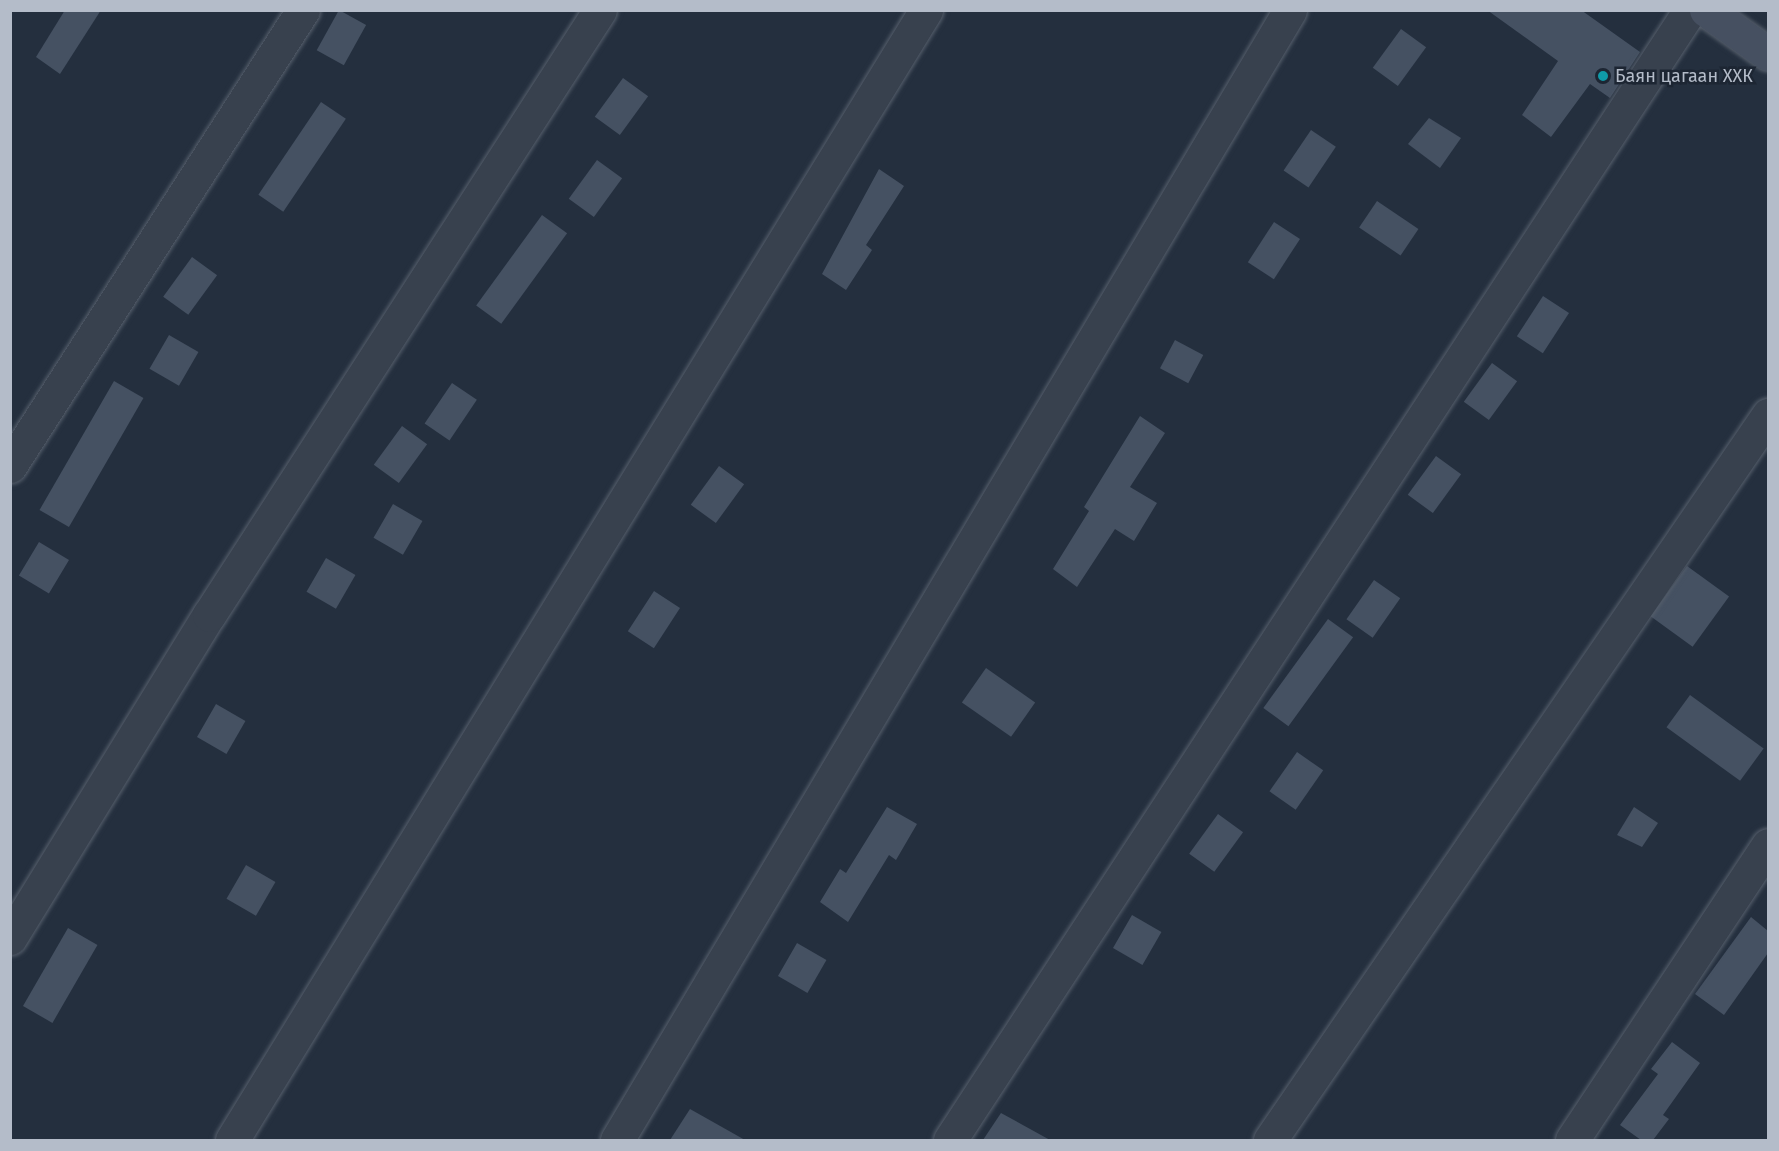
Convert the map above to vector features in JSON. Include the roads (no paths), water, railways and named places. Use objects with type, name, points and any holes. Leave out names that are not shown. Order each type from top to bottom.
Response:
[{"type":"main road","points":[[1706,10],[1768,54]]},
{"type":"street","points":[[10,466],[303,10]]},
{"type":"street","points":[[10,938],[209,615],[600,10]]},
{"type":"street","points":[[232,1140],[926,10]]},
{"type":"street","points":[[617,1140],[1290,10]]},
{"type":"street","points":[[950,1140],[1690,10]]},
{"type":"street","points":[[1270,1140],[1768,415]]},
{"type":"street","points":[[1572,1140],[1768,845]]},
{"type":"place","name":"Баян цагаан ХХК","points":[[1603,76]]}]
